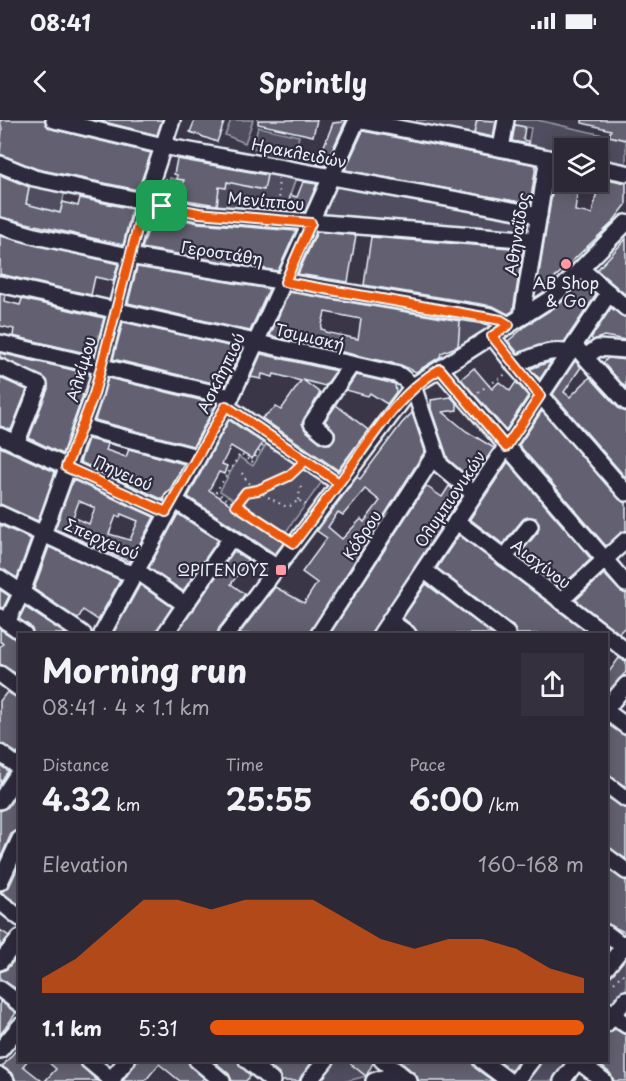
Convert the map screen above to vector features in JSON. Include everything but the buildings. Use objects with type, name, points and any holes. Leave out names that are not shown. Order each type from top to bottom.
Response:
[{"type":"street","name":"Ηρακλειδών","points":[[54,120],[163,146],[539,215]]},
{"type":"street","name":"Αλκίμου","points":[[4,620],[22,592],[82,427],[102,365],[144,203],[172,120]]},
{"type":"street","points":[[357,120],[554,159]]},
{"type":"street","name":"Ασκληπιού","points":[[103,633],[170,505],[228,402],[285,282],[357,120]]},
{"type":"street","points":[[501,148],[506,120]]},
{"type":"street","name":"Αθηναΐδος","points":[[516,321],[539,215],[548,158]]},
{"type":"street","name":"Μενίππου","points":[[0,164],[34,178],[199,213],[534,240]]},
{"type":"street","points":[[608,169],[626,173]]},
{"type":"street","points":[[229,633],[316,512],[413,386],[553,297],[625,225]]},
{"type":"street","name":"Γεροστάθη","points":[[0,226],[35,236],[129,256],[516,321]]},
{"type":"street","points":[[581,269],[626,308]]},
{"type":"street","name":"Τσιμισκή","points":[[0,284],[399,375],[413,386]]},
{"type":"street","name":"Ολυμπιονικών","points":[[382,633],[540,396],[576,352],[609,294]]},
{"type":"street","points":[[492,336],[540,396],[626,493]]},
{"type":"street","points":[[0,343],[102,365],[228,402],[270,436],[339,483]]},
{"type":"street","points":[[515,366],[557,350],[576,352],[598,348],[626,350]]},
{"type":"street","points":[[576,352],[626,402]]},
{"type":"street","points":[[326,435],[312,423],[351,365]]},
{"type":"street","points":[[0,367],[39,385],[16,444]]},
{"type":"street","points":[[440,369],[626,584]]},
{"type":"street","points":[[413,386],[435,454],[449,474],[474,495]]},
{"type":"street","points":[[82,427],[197,457]]},
{"type":"street","name":"Πηνειού","points":[[0,436],[66,467],[170,505],[231,538],[276,567]]},
{"type":"street","name":"Κόδρου","points":[[320,633],[435,454]]},
{"type":"street","name":"Σπερχειού","points":[[0,514],[123,570],[143,575],[186,605]]},
{"type":"street","name":"Αισχίνου","points":[[456,521],[602,633]]},
{"type":"street","points":[[504,558],[530,526]]},
{"type":"street","points":[[166,633],[231,538]]},
{"type":"street","points":[[560,601],[626,540]]},
{"type":"street","points":[[424,570],[506,633]]},
{"type":"street","points":[[0,578],[82,633]]},
{"type":"street","points":[[4,620],[23,633]]},
{"type":"street","points":[[390,621],[407,633]]},
{"type":"street","name":"Αισχίνου","points":[[608,637],[626,651]]},
{"type":"street","points":[[0,674],[18,688]]},
{"type":"street","points":[[608,707],[626,684]]},
{"type":"street","points":[[608,712],[626,726]]},
{"type":"street","points":[[0,753],[18,768]]},
{"type":"street","points":[[0,801],[18,773]]},
{"type":"street","points":[[608,785],[626,799]]},
{"type":"street","points":[[0,882],[18,843]]},
{"type":"street","points":[[608,858],[626,871]]},
{"type":"street","points":[[0,902],[18,916]]},
{"type":"street","points":[[608,934],[625,946],[608,966]]},
{"type":"street","points":[[1,958],[18,940]]},
{"type":"street","points":[[0,989],[18,1002]]},
{"type":"street","points":[[626,999],[608,1016],[626,1024]]},
{"type":"street","points":[[0,1050],[18,1028]]},
{"type":"street","points":[[90,1062],[111,1080],[124,1062]]},
{"type":"street","points":[[198,1062],[222,1081]]},
{"type":"street","points":[[249,1062],[272,1081]]},
{"type":"street","points":[[309,1081],[324,1062]]},
{"type":"street","points":[[385,1062],[404,1077]]},
{"type":"street","points":[[484,1062],[513,1080],[530,1062]]},
{"type":"street","points":[[562,1081],[576,1062]]},
{"type":"street","points":[[578,1062],[604,1081]]},
{"type":"street","points":[[0,1076],[6,1081]]},
{"type":"street","points":[[374,1081],[404,1077]]},
{"type":"path","points":[[277,167],[281,220]]},
{"type":"path","points":[[467,401],[515,366]]},
{"type":"path","points":[[270,436],[252,462],[240,454],[216,492],[294,543]]},
{"type":"path","points":[[236,505],[242,495],[289,476],[306,460]]},
{"type":"path","points":[[242,473],[258,490],[285,506],[298,500],[301,492],[299,483]]},
{"type":"path","points":[[298,500],[316,512]]},
{"type":"path","points":[[608,979],[614,983],[622,974],[626,976]]},
{"type":"shaded area","points":[[231,120],[253,120],[245,143],[225,135]]},
{"type":"shaded area","points":[[417,120],[477,120],[473,139],[416,126]]},
{"type":"shaded area","points":[[513,120],[537,120],[626,140],[626,164],[608,161],[608,138],[554,138],[554,150],[528,145],[531,128],[512,124]]},
{"type":"shaded area","points":[[258,127],[299,136],[294,158],[253,148]]},
{"type":"shaded area","points":[[230,165],[247,168],[243,186],[263,190],[268,171],[296,178],[290,195],[288,217],[217,209],[219,187],[226,188]]},
{"type":"shaded area","points":[[170,178],[184,181],[180,205],[164,203]]},
{"type":"shaded area","points":[[30,182],[65,191],[60,213],[26,204]]},
{"type":"shaded area","points":[[337,185],[530,221],[528,233],[321,217]]},
{"type":"shaded area","points":[[460,318],[488,322],[487,330],[458,348]]},
{"type":"shaded area","points":[[267,443],[324,479],[285,533],[220,491],[239,457],[253,466]]},
{"type":"shaded area","points":[[626,947],[626,995],[608,1018],[608,970]]},
{"type":"shaded area","points":[[332,1062],[354,1062],[352,1065],[367,1076],[347,1081],[317,1081]]},
{"type":"shaded area","points":[[535,1062],[574,1062],[559,1081],[519,1081]]},
{"type":"place","name":"AB Shop & Go","points":[[566,264]]},
{"type":"place","name":"ΩΡΙΓΕΝΟΥΣ","points":[[281,570]]},
{"type":"route","points":[[162,206],[144,203],[94,394],[66,467],[166,512],[226,406],[306,460],[339,483],[294,543],[236,505],[242,495],[289,476],[306,460],[339,483],[403,398],[422,379],[440,369],[506,447],[540,396],[492,336],[509,325],[501,320],[491,316],[285,282],[311,223],[199,213],[162,206]]}]
